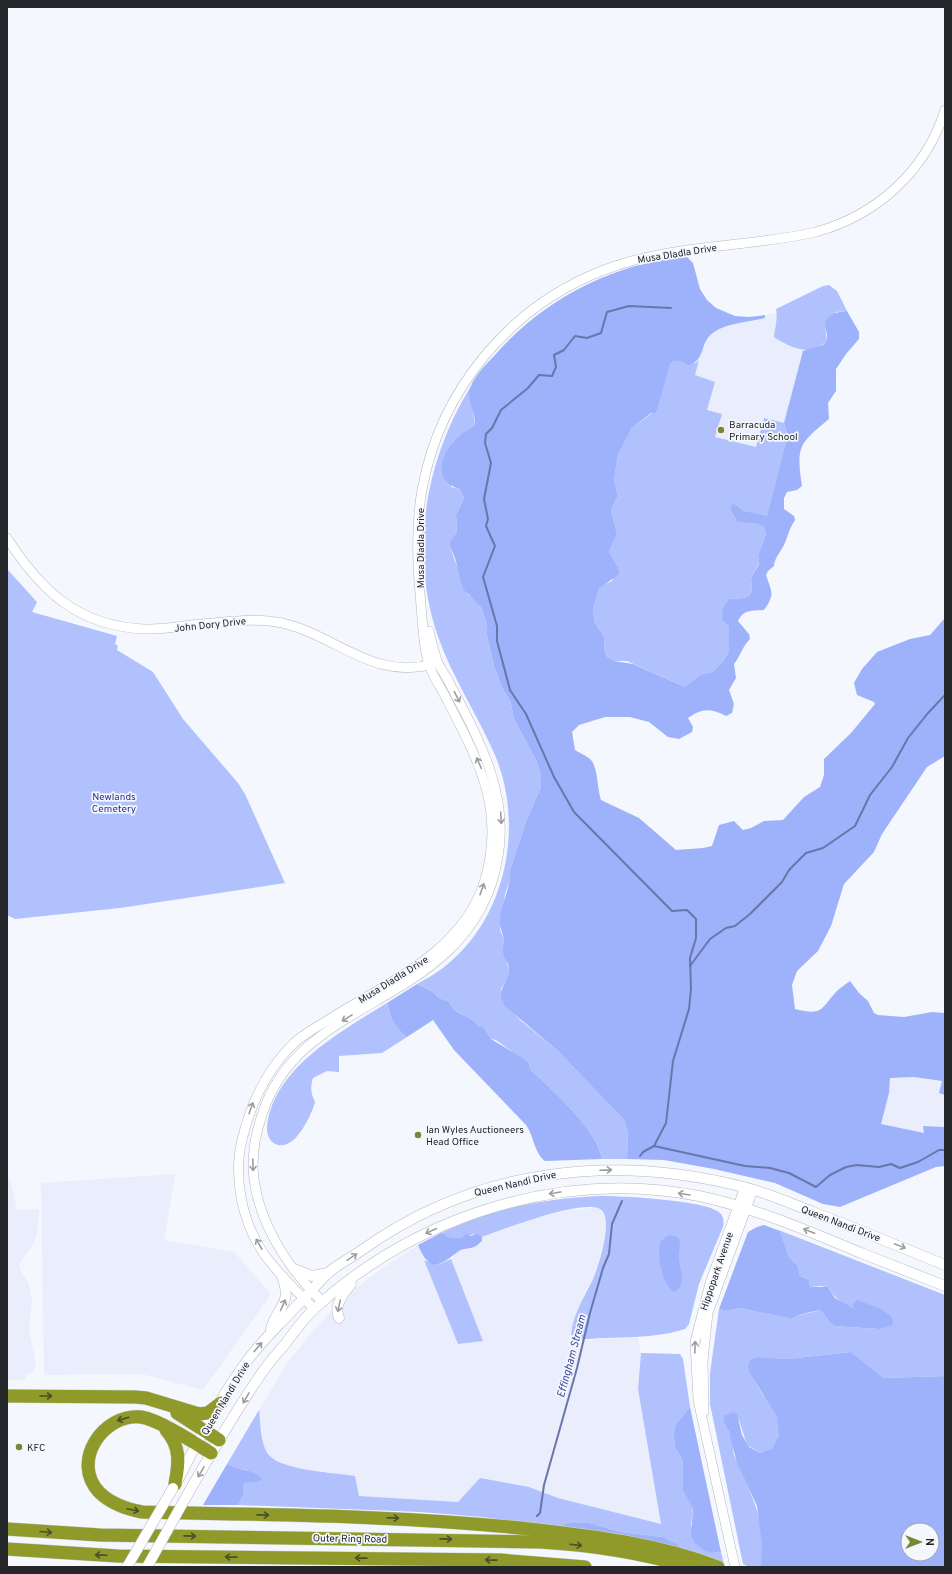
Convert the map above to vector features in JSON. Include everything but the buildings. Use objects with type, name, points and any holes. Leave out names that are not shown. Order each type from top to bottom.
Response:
[{"type":"highway","points":[[7,1396],[124,1396],[146,1398],[181,1408],[192,1413],[204,1414],[213,1410],[221,1403]]},
{"type":"highway","points":[[170,1406],[177,1414],[219,1440]]},
{"type":"highway","points":[[211,1453],[160,1424],[142,1417],[123,1418],[108,1426],[95,1441],[89,1461],[89,1470],[98,1491],[119,1506],[142,1512],[409,1519],[506,1526],[614,1540],[673,1552],[718,1567]]},
{"type":"highway","points":[[160,1424],[173,1438],[177,1447],[179,1462],[174,1486]]},
{"type":"highway","name":"Outer Ring Road","points":[[7,1528],[100,1536],[541,1542],[602,1548],[659,1558],[690,1567]]},
{"type":"highway","name":"Outer Ring Road","points":[[7,1549],[118,1556],[500,1560],[585,1567]]},
{"type":"main road","name":"Queen Nandi Drive","points":[[127,1567],[232,1382],[248,1359],[270,1333],[330,1272],[398,1226],[455,1199],[493,1186],[540,1176],[578,1171],[638,1170],[662,1172],[749,1189],[945,1265]]},
{"type":"main road","name":"Queen Nandi Drive","points":[[147,1567],[211,1453],[267,1365],[314,1309],[359,1272],[421,1236],[461,1218],[498,1205],[570,1191],[631,1189],[693,1195],[742,1207],[945,1286]]},
{"type":"main road","points":[[294,1269],[312,1276],[330,1272]]},
{"type":"main road","points":[[339,1318],[337,1312],[340,1298],[359,1272]]},
{"type":"main road","points":[[270,1333],[273,1323],[287,1296],[286,1286],[282,1276]]},
{"type":"street","name":"Musa Dladla Drive","points":[[314,1309],[282,1276],[264,1254],[256,1241],[248,1221],[240,1191],[240,1146],[256,1094],[268,1074],[287,1051],[301,1038],[428,959],[464,924],[478,898],[488,868],[492,842],[493,819],[484,776],[468,740],[428,665],[419,578],[419,521],[427,470],[441,426],[461,389],[479,362],[510,328],[531,310],[559,291],[591,275],[621,264],[650,256],[803,235],[828,229],[850,220],[884,199],[908,176],[932,142],[945,110]]},
{"type":"street","name":"John Dory Drive","points":[[7,538],[26,566],[49,592],[75,610],[107,623],[144,629],[249,620],[273,621],[298,628],[352,654],[375,663],[401,668],[412,668],[438,662]]},
{"type":"street","name":"Musa Dladla Drive","points":[[323,1302],[294,1269],[270,1230],[260,1209],[254,1175],[254,1146],[266,1100],[292,1060],[309,1044],[330,1028],[418,974],[446,953],[463,935],[487,899],[494,879],[501,837],[499,804],[494,781],[466,715],[438,662],[422,611]]},
{"type":"street","name":"Hippopark Avenue","points":[[735,1567],[704,1427],[703,1360],[708,1313],[749,1189]]},
{"type":"shaded area","points":[[687,257],[693,263],[700,289],[707,300],[716,308],[735,316],[749,317],[765,315],[765,318],[719,329],[709,336],[698,359],[694,363],[689,365],[678,360],[670,364],[656,413],[651,413],[632,428],[618,455],[614,479],[618,496],[611,510],[617,534],[609,552],[618,567],[619,574],[599,589],[593,609],[595,623],[604,637],[605,652],[607,657],[614,661],[633,664],[685,687],[700,675],[712,672],[723,662],[729,651],[729,626],[722,619],[723,608],[729,599],[744,598],[750,595],[752,590],[751,578],[759,564],[758,556],[766,534],[764,527],[758,524],[737,522],[730,508],[733,503],[744,511],[767,516],[788,434],[784,423],[803,351],[823,345],[827,340],[825,327],[829,316],[847,311],[859,332],[859,339],[836,369],[836,391],[828,403],[829,419],[811,434],[802,447],[799,462],[802,486],[797,490],[787,492],[784,498],[784,509],[794,516],[795,520],[774,566],[766,575],[771,590],[770,600],[764,610],[752,611],[743,614],[738,621],[749,634],[750,639],[734,664],[736,678],[729,690],[734,704],[732,713],[726,716],[711,710],[698,712],[688,718],[693,727],[692,732],[679,739],[668,737],[649,722],[630,717],[605,717],[579,725],[572,732],[575,750],[591,760],[595,768],[601,800],[639,818],[676,850],[712,846],[719,825],[734,821],[743,830],[751,828],[764,821],[783,820],[804,797],[820,787],[824,775],[824,759],[851,733],[875,704],[874,702],[857,695],[854,683],[862,669],[877,652],[910,639],[930,635],[945,618],[945,756],[927,767],[882,834],[874,852],[844,884],[831,926],[818,951],[797,971],[792,985],[795,1009],[804,1011],[817,1011],[824,1006],[837,991],[850,981],[859,993],[868,1001],[874,1013],[878,1015],[904,1017],[932,1012],[945,1013],[945,1095],[939,1093],[942,1081],[914,1077],[890,1078],[889,1093],[881,1124],[924,1133],[923,1126],[944,1127],[945,1166],[936,1167],[840,1207],[823,1204],[775,1183],[714,1169],[664,1160],[627,1159],[628,1133],[624,1120],[558,1051],[506,1007],[501,996],[509,969],[503,954],[504,940],[500,925],[501,913],[509,882],[510,870],[526,822],[541,787],[541,775],[537,762],[514,719],[510,700],[503,690],[494,666],[487,636],[487,624],[481,607],[463,589],[455,558],[449,545],[451,539],[457,532],[456,515],[464,498],[460,489],[451,485],[445,479],[442,473],[442,465],[444,457],[453,442],[461,434],[475,425],[469,396],[469,391],[473,382],[478,373],[514,335],[556,302],[580,288],[629,268],[655,261]]},
{"type":"shaded area","name":"Barracuda Primary School","points":[[778,313],[807,355],[771,524],[636,506],[671,331]]},
{"type":"shaded area","points":[[417,984],[433,992],[439,998],[448,1001],[455,1011],[471,1019],[479,1027],[483,1026],[491,1039],[524,1059],[529,1064],[530,1069],[583,1123],[592,1135],[602,1159],[545,1161],[541,1158],[536,1149],[529,1129],[526,1125],[454,1050],[433,1020],[407,1037],[403,1034],[394,1022],[387,1003]]},
{"type":"shaded area","points":[[914,1077],[942,1081],[940,1093],[945,1095],[945,1127],[923,1126],[924,1133],[881,1124],[889,1093],[890,1078]]},
{"type":"shaded area","points":[[175,1174],[164,1240],[234,1252],[271,1294],[203,1390],[142,1374],[44,1375],[41,1183]]},
{"type":"shaded area","points":[[7,1176],[11,1183],[17,1210],[39,1209],[36,1237],[32,1246],[19,1263],[21,1272],[28,1282],[32,1301],[29,1331],[36,1364],[33,1371],[26,1376],[26,1380],[7,1380]]},
{"type":"shaded area","points":[[593,1208],[601,1209],[604,1214],[606,1221],[606,1236],[593,1278],[586,1289],[570,1333],[571,1341],[638,1337],[641,1353],[638,1389],[661,1524],[558,1498],[529,1487],[458,1502],[359,1496],[355,1476],[291,1467],[271,1457],[264,1445],[259,1410],[288,1362],[312,1332],[338,1304],[367,1279],[418,1245],[458,1344],[482,1341],[451,1259],[460,1250],[474,1247],[482,1241],[482,1237],[538,1217],[573,1210]]},
{"type":"shaded area","points":[[764,1225],[780,1231],[789,1257],[798,1266],[800,1276],[809,1280],[810,1287],[828,1287],[835,1298],[855,1309],[852,1305],[857,1300],[881,1309],[892,1317],[893,1325],[879,1329],[834,1326],[819,1310],[801,1314],[792,1319],[739,1308],[728,1311],[719,1309],[748,1232]]},
{"type":"shaded area","points":[[441,1233],[445,1234],[447,1237],[462,1238],[466,1234],[471,1236],[477,1233],[482,1237],[482,1241],[474,1247],[461,1250],[440,1263],[431,1264],[422,1254],[418,1245]]},
{"type":"shaded area","points":[[669,1235],[678,1237],[680,1242],[679,1256],[682,1281],[681,1285],[674,1292],[663,1276],[659,1253],[661,1241]]},
{"type":"shaded area","points":[[851,1352],[884,1378],[945,1376],[945,1567],[761,1567],[762,1544],[757,1506],[737,1463],[729,1432],[724,1423],[724,1416],[733,1412],[737,1414],[742,1435],[749,1447],[760,1453],[772,1449],[779,1435],[777,1416],[750,1374],[748,1367],[750,1360],[758,1357],[787,1359]]},
{"type":"shaded area","points":[[690,1407],[721,1552],[713,1553],[705,1551],[695,1543],[691,1535],[693,1508],[683,1491],[683,1461],[676,1449],[674,1435],[676,1424]]},
{"type":"shaded area","points":[[227,1464],[235,1468],[250,1471],[262,1479],[257,1482],[246,1482],[243,1486],[243,1496],[238,1505],[203,1505]]},
{"type":"shaded area","points":[[568,1523],[589,1523],[621,1532],[662,1537],[678,1545],[679,1551],[564,1528],[564,1525]]},
{"type":"green space","points":[[829,285],[837,291],[847,311],[836,312],[825,327],[827,340],[815,349],[808,350],[794,348],[774,337],[777,320],[776,309],[823,286]]},
{"type":"green space","points":[[677,360],[682,360],[686,364],[696,363],[699,360],[695,375],[715,382],[707,410],[722,414],[715,437],[756,447],[764,418],[784,423],[788,434],[767,517],[744,511],[733,503],[730,508],[737,522],[758,524],[764,527],[766,534],[758,556],[759,563],[751,578],[752,590],[750,595],[744,598],[729,599],[729,651],[723,662],[712,672],[700,675],[685,687],[627,661],[614,661],[607,657],[605,652],[604,637],[595,623],[593,609],[599,589],[612,581],[618,567],[609,552],[617,534],[611,510],[618,496],[614,479],[618,455],[632,428],[652,413],[656,413],[667,368],[670,364]]},
{"type":"green space","points":[[471,386],[470,393],[475,425],[452,443],[451,487],[460,489],[464,498],[456,515],[457,532],[451,539],[449,545],[468,595],[477,601],[481,607],[487,624],[487,636],[494,666],[503,690],[510,700],[514,719],[537,762],[541,775],[541,787],[526,822],[510,870],[511,878],[505,894],[500,930],[504,939],[503,952],[509,969],[508,978],[501,989],[503,1002],[520,1020],[558,1051],[624,1120],[628,1133],[627,1159],[602,1159],[592,1135],[583,1123],[530,1069],[529,1064],[496,1040],[491,1039],[483,1026],[479,1028],[471,1019],[455,1011],[448,1001],[439,998],[433,992],[417,984],[443,968],[465,948],[482,925],[495,898],[504,870],[508,841],[508,812],[504,783],[495,755],[452,671],[432,617],[426,587],[424,527],[434,469],[444,440],[456,413]]},
{"type":"green space","name":"Newlands Cemetery","points":[[7,569],[37,602],[32,612],[117,636],[115,644],[118,646],[117,650],[153,672],[183,719],[238,783],[245,794],[285,883],[120,908],[15,919],[7,915]]},
{"type":"green space","points":[[387,1003],[389,1012],[407,1037],[382,1053],[339,1056],[339,1072],[327,1071],[313,1078],[311,1090],[315,1102],[306,1123],[297,1137],[285,1145],[278,1145],[271,1141],[268,1136],[267,1129],[271,1108],[281,1088],[295,1070],[330,1039]]},
{"type":"green space","points":[[601,1196],[682,1202],[699,1205],[720,1213],[724,1223],[723,1227],[699,1284],[689,1324],[685,1329],[657,1335],[571,1341],[571,1333],[575,1317],[593,1279],[604,1242],[606,1222],[604,1214],[600,1209],[590,1207],[560,1211],[482,1237],[477,1233],[462,1238],[447,1237],[445,1234],[441,1233],[479,1217],[519,1206],[559,1199]]},
{"type":"green space","points":[[776,1229],[945,1295],[945,1376],[884,1378],[851,1352],[787,1359],[758,1357],[750,1374],[763,1395],[776,1411],[779,1425],[779,1435],[775,1445],[770,1451],[760,1453],[747,1445],[739,1420],[724,1423],[731,1437],[734,1455],[752,1496],[760,1522],[763,1551],[761,1567],[749,1567],[743,1564],[710,1404],[710,1373],[719,1309],[728,1311],[739,1308],[792,1319],[819,1310],[834,1326],[879,1329],[859,1312],[838,1299],[829,1288],[822,1286],[810,1287],[809,1280],[800,1276],[798,1266],[789,1257],[780,1231]]},
{"type":"green space","points":[[451,1259],[483,1341],[458,1344],[424,1260],[437,1264]]},
{"type":"green space","points":[[641,1353],[680,1354],[683,1359],[690,1407],[676,1424],[676,1449],[683,1461],[683,1491],[693,1507],[691,1526],[713,1553],[721,1552],[724,1564],[679,1551],[662,1537],[621,1532],[589,1523],[564,1528],[482,1517],[421,1512],[238,1505],[243,1496],[243,1486],[246,1482],[257,1482],[247,1470],[232,1468],[227,1464],[259,1410],[263,1441],[267,1453],[271,1457],[287,1465],[298,1468],[355,1476],[359,1496],[458,1502],[480,1478],[529,1487],[558,1498],[661,1524],[638,1389]]},
{"type":"waterway","points":[[654,1146],[666,1123],[673,1061],[689,1009],[691,989],[690,958],[696,938],[696,919],[687,910],[672,911],[574,812],[554,777],[526,714],[510,690],[497,641],[497,626],[483,577],[495,546],[486,526],[488,519],[484,499],[491,463],[485,443],[486,434],[492,428],[501,410],[528,388],[539,375],[552,376],[556,367],[554,355],[564,350],[575,336],[587,338],[601,333],[607,312],[629,306],[671,308]]},
{"type":"waterway","points":[[690,966],[710,939],[726,928],[735,926],[750,914],[782,882],[789,870],[806,853],[823,848],[855,826],[870,795],[892,767],[908,738],[945,695]]},
{"type":"waterway","points":[[640,1156],[643,1152],[654,1146],[745,1166],[770,1168],[789,1173],[816,1187],[830,1175],[846,1167],[857,1165],[879,1167],[891,1164],[900,1168],[918,1162],[939,1150],[945,1150]]},
{"type":"waterway","name":"Effingham Stream","points":[[537,1516],[540,1513],[544,1485],[577,1368],[590,1313],[603,1268],[609,1254],[612,1224],[622,1201]]},
{"type":"place","name":"Barracuda Primary School","points":[[721,430]]},
{"type":"place","name":"Ian Wyles Auctioneers Head Office","points":[[418,1135]]},
{"type":"place","name":"KFC","points":[[19,1447]]}]
